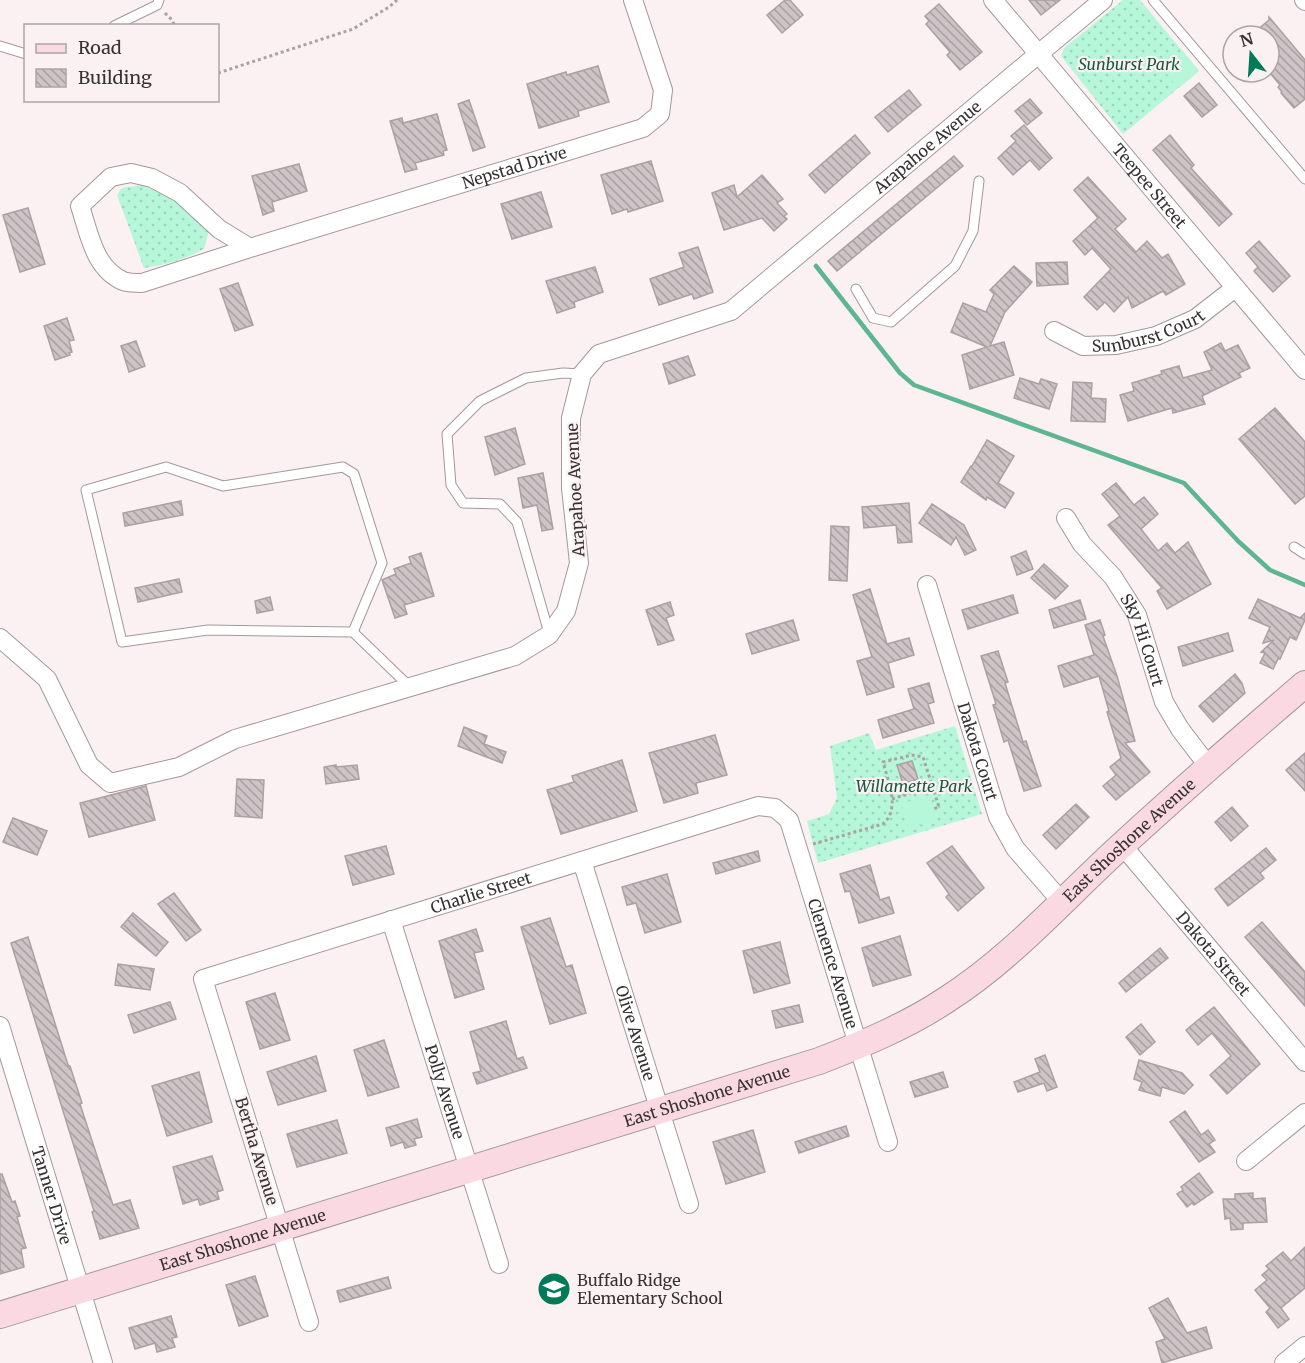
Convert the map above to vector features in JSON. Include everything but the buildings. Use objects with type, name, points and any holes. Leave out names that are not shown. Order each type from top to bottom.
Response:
[{"type":"street","name":"Nepstad Drive","points":[[250,248],[219,229],[180,193],[152,178],[131,173],[111,177],[80,206],[93,247],[103,267],[124,282],[142,283],[643,128],[660,114],[663,90],[633,0]]},
{"type":"street","name":"Teepee Street","points":[[993,0],[1305,370]]},
{"type":"street","name":"Arapahoe Avenue","points":[[0,638],[47,679],[89,765],[110,783],[179,767],[235,739],[515,656],[549,635],[566,611],[579,563],[571,488],[571,418],[582,374],[600,354],[731,311],[1103,0]]},
{"type":"street","name":"Sunburst Court","points":[[1054,331],[1083,346],[1116,345],[1156,336],[1195,319],[1234,288]]},
{"type":"street","name":"Sky Hi Court","points":[[1066,518],[1082,544],[1113,577],[1137,615],[1164,702],[1180,729],[1209,767]]},
{"type":"street","name":"Dakota Court","points":[[927,585],[998,817],[1015,848],[1061,901]]},
{"type":"street","name":"East Shoshone Avenue","points":[[0,1315],[819,1061],[902,1026],[955,994],[1028,936],[1061,901],[1122,845],[1305,684]]},
{"type":"street","name":"Charlie Street","points":[[203,979],[758,806]]},
{"type":"street","name":"Clemence Avenue","points":[[758,806],[775,808],[789,820],[888,1142]]},
{"type":"street","name":"Dakota Street","points":[[1122,845],[1305,1062]]},
{"type":"street","name":"Olive Avenue","points":[[582,861],[689,1204]]},
{"type":"street","name":"Polly Avenue","points":[[391,920],[499,1264]]},
{"type":"street","name":"Bertha Avenue","points":[[203,979],[309,1322]]},
{"type":"street","name":"Tanner Drive","points":[[0,1026],[7,1072],[104,1363]]},
{"type":"street","points":[[1246,1161],[1305,1113]]},
{"type":"street","points":[[1284,1363],[1305,1346]]},
{"type":"lane","points":[[1153,0],[1305,179]]},
{"type":"lane","points":[[118,24],[158,2]]},
{"type":"lane","points":[[0,46],[24,53]]},
{"type":"lane","points":[[856,289],[873,318],[891,322],[955,266],[973,231],[979,181]]},
{"type":"lane","points":[[549,635],[517,522],[500,504],[463,503],[451,485],[447,434],[480,401],[526,378],[563,373],[582,374]]},
{"type":"lane","points":[[353,632],[382,563],[354,474],[343,467],[224,486],[166,467],[86,489],[122,642],[208,630],[353,632],[410,687]]},
{"type":"lane","points":[[1294,547],[1305,554]]},
{"type":"path","points":[[219,73],[353,28],[397,0]]},
{"type":"path","points":[[158,2],[174,24]]},
{"type":"path","points":[[812,844],[883,824],[888,819],[893,809],[883,762],[912,755],[923,757],[939,807],[933,809]]},
{"type":"path","points":[[892,799],[933,786]]},
{"type":"green space","name":"Sunburst Park","points":[[1123,0],[1140,0],[1199,71],[1123,134],[1061,56],[1064,48]]},
{"type":"green space","points":[[1182,50],[1199,71],[1178,88],[1161,67]]},
{"type":"green space","points":[[141,185],[162,194],[186,209],[201,222],[209,231],[204,249],[175,261],[144,268],[117,195],[122,188]]},
{"type":"green space","name":"Willamette Park","points":[[955,726],[982,814],[818,863],[807,821],[829,814],[837,798],[830,746],[869,733],[876,750]]},
{"type":"green space","points":[[929,795],[937,820],[909,828],[901,804]]},
{"type":"waterway","points":[[816,266],[900,373],[914,385],[1184,483],[1238,541],[1270,570],[1305,585]]},
{"type":"place","name":"Buffalo Ridge Elementary School","points":[[554,1289]]}]
